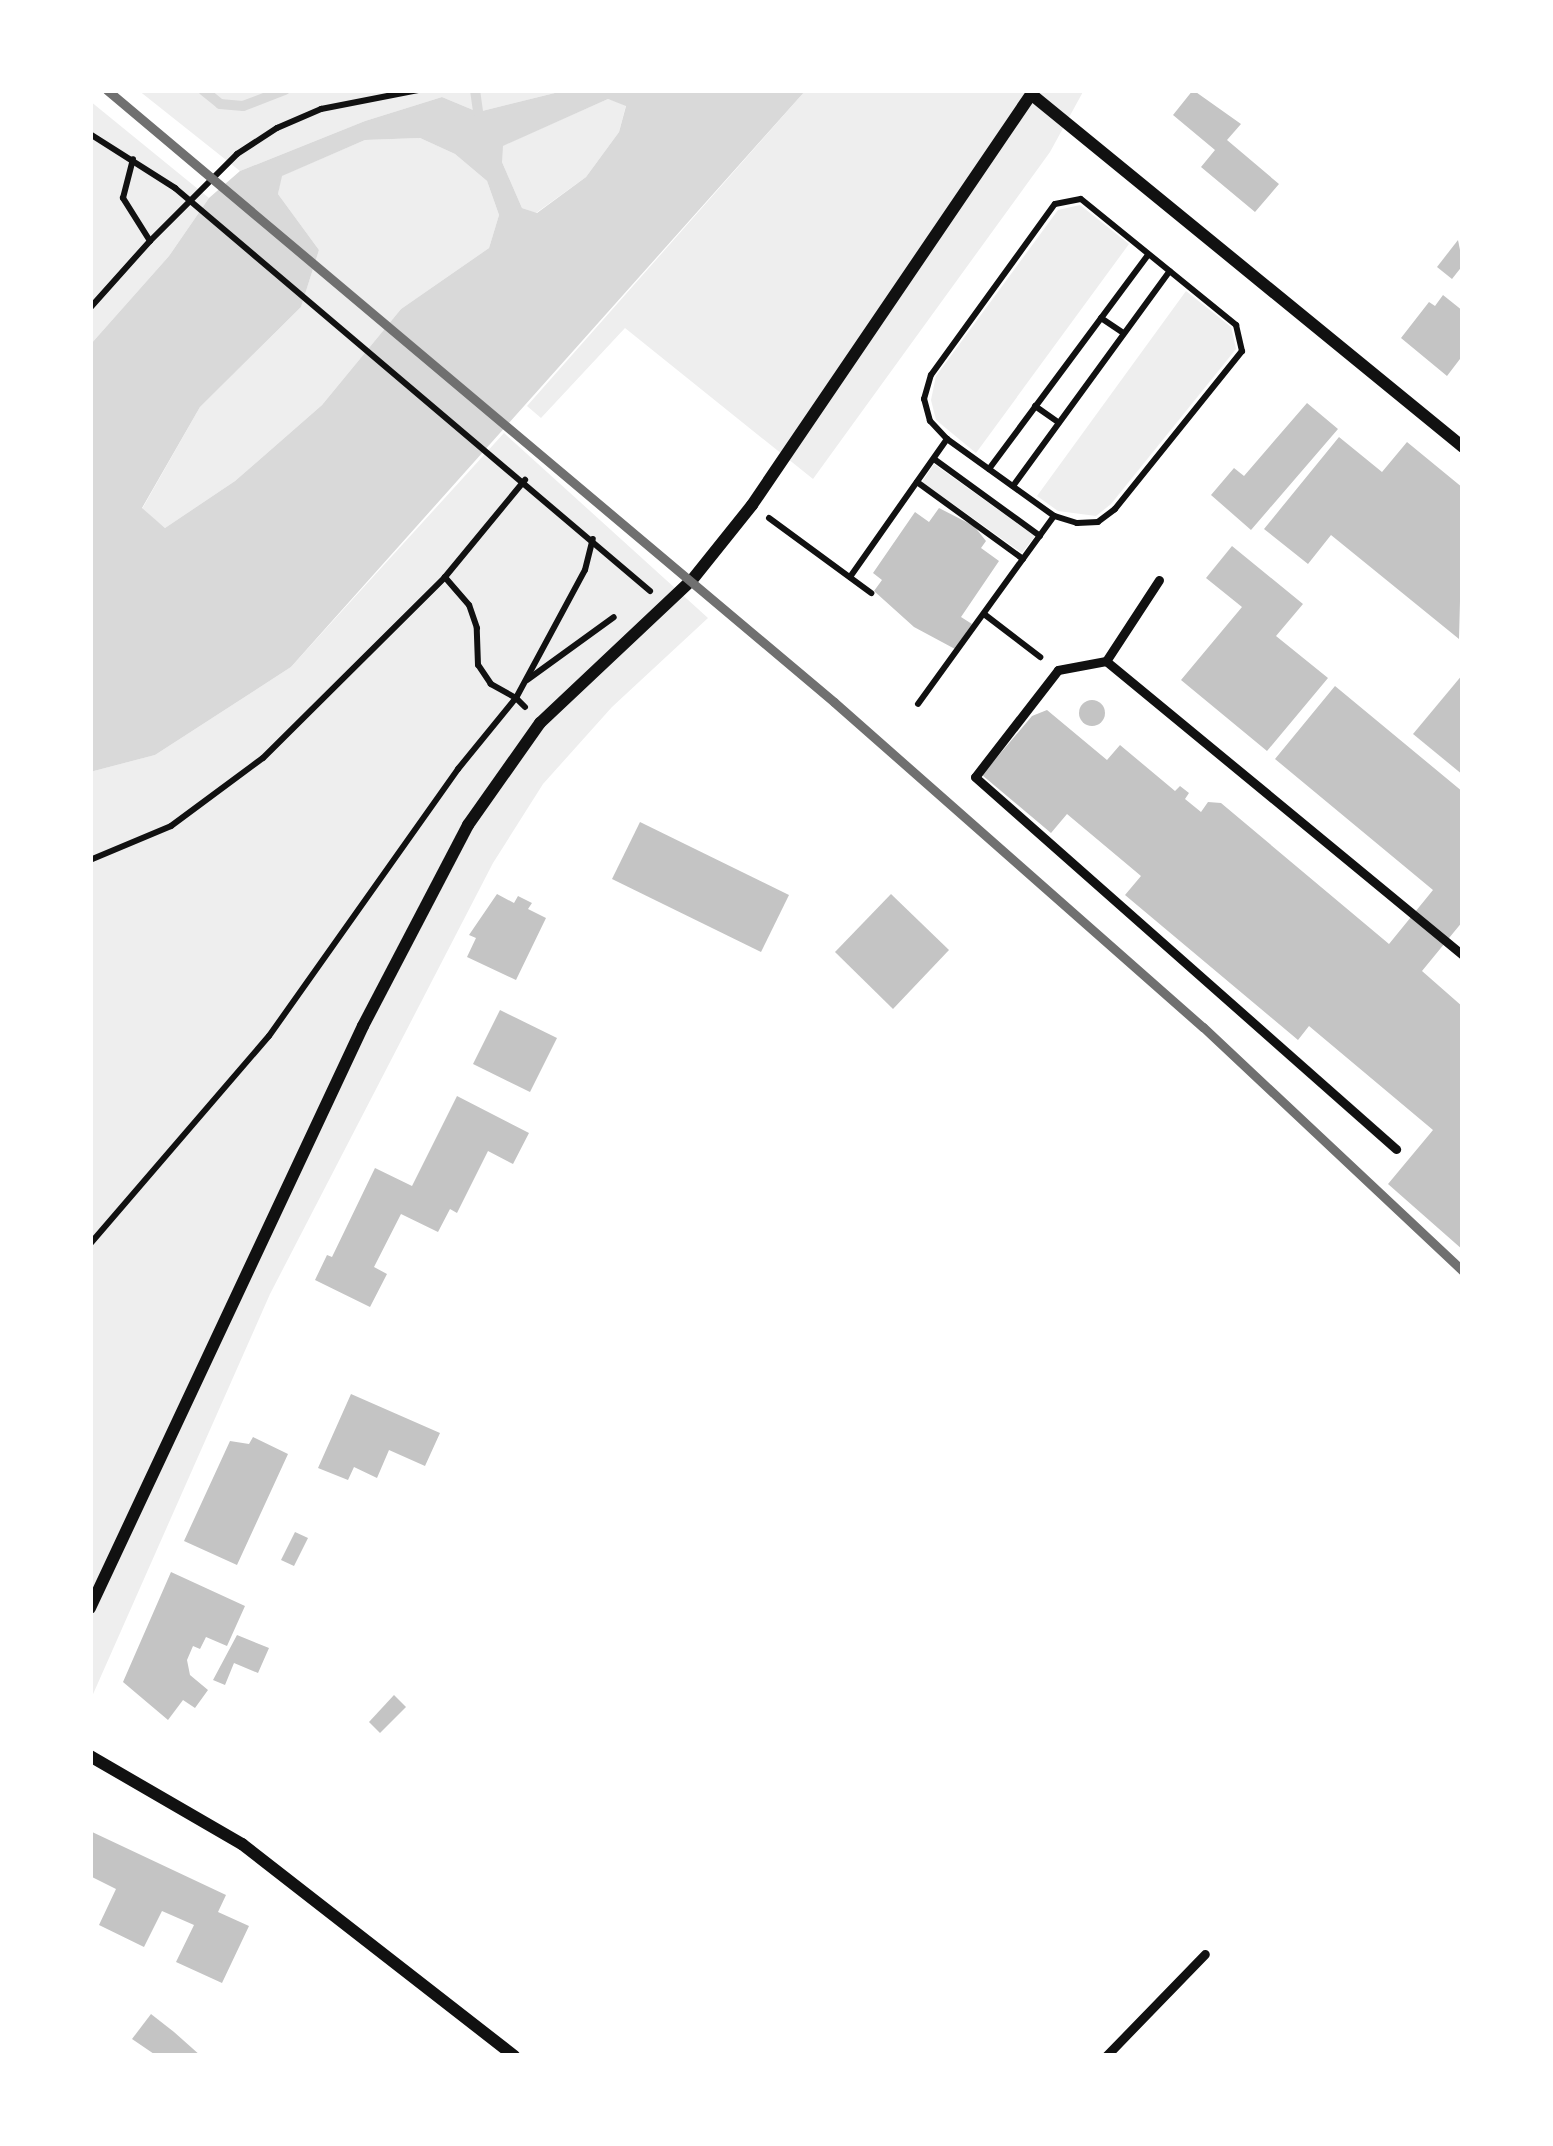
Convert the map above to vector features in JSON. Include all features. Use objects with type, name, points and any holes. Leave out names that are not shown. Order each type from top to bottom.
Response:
[{"type":"street","points":[[90,1608],[363,1026],[468,825],[540,723],[692,580],[752,505],[1033,92],[1463,446]]},
{"type":"street","points":[[90,1756],[242,1844],[514,2056]]},
{"type":"lane","points":[[1159,580],[1106,661],[1058,670],[975,777],[1396,1149]]},
{"type":"lane","points":[[1106,661],[1463,956]]},
{"type":"lane","points":[[1106,2056],[1205,1954]]},
{"type":"path","points":[[90,308],[237,154],[277,128],[321,109],[418,90]]},
{"type":"path","points":[[90,134],[175,188],[593,538],[652,593],[635,604]]},
{"type":"path","points":[[134,159],[123,198],[149,241]]},
{"type":"path","points":[[1082,199],[1149,254],[1236,325],[1242,351],[1115,509],[1098,521],[1077,523],[1054,516],[947,439],[930,421],[924,398],[931,375],[1055,205],[1082,199]]},
{"type":"path","points":[[989,469],[1149,254]]},
{"type":"path","points":[[1013,487],[1170,271]]},
{"type":"path","points":[[1101,318],[1124,334]]},
{"type":"path","points":[[1035,406],[1059,423]]},
{"type":"path","points":[[850,578],[947,439]]},
{"type":"path","points":[[934,459],[1040,536]]},
{"type":"path","points":[[90,860],[171,826],[263,758],[445,577],[525,480]]},
{"type":"path","points":[[917,482],[1024,559]]},
{"type":"path","points":[[752,505],[872,592]]},
{"type":"path","points":[[918,704],[1054,516]]},
{"type":"path","points":[[90,1244],[269,1036],[458,769],[516,698],[585,571],[593,538]]},
{"type":"path","points":[[445,577],[470,605],[477,628],[478,665],[491,684],[516,698],[540,723]]},
{"type":"path","points":[[524,682],[618,614]]},
{"type":"path","points":[[983,614],[1058,670]]},
{"type":"shaded area","points":[[138,90],[567,90],[478,112],[442,97],[365,121],[240,171]]},
{"type":"shaded area","points":[[567,90],[806,90],[291,667],[155,755],[90,772],[90,345],[169,256],[209,198],[240,171],[365,121],[442,97],[478,112]],"holes":[[[608,99],[626,106],[619,132],[586,177],[537,213],[522,208],[502,162],[503,146]],[[420,138],[455,154],[487,181],[499,215],[489,248],[401,309],[322,405],[235,481],[165,528],[142,508],[200,407],[301,307],[319,250],[278,194],[282,176],[365,140]]]},
{"type":"shaded area","points":[[806,90],[1084,90],[1050,152],[813,479],[625,328],[541,418],[527,406]]},
{"type":"shaded area","points":[[608,99],[626,105],[619,132],[586,177],[536,213],[522,208],[502,162],[502,146]]},
{"type":"shaded area","points":[[90,101],[209,198],[169,256],[90,345]]},
{"type":"shaded area","points":[[420,138],[455,154],[487,181],[499,215],[489,248],[401,309],[322,405],[235,481],[165,528],[142,509],[200,407],[301,307],[319,250],[278,194],[281,176],[365,140]]},
{"type":"shaded area","points":[[1080,205],[1129,244],[976,453],[936,420],[931,400],[936,376],[1058,210]]},
{"type":"shaded area","points":[[1186,291],[1231,327],[1236,349],[1111,504],[1096,516],[1058,511],[1037,496]]},
{"type":"shaded area","points":[[504,433],[708,618],[612,707],[543,784],[493,863],[270,1294],[90,1701],[90,772],[155,755],[291,667]]},
{"type":"shaded area","points":[[934,464],[1035,536],[1022,553],[922,482]]},
{"type":"building","points":[[1193,90],[1241,124],[1227,140],[1279,184],[1255,212],[1201,167],[1215,150],[1173,115]]},
{"type":"building","points":[[1458,240],[1463,265],[1452,279],[1437,267]]},
{"type":"building","points":[[1443,295],[1463,311],[1463,355],[1447,376],[1401,338],[1429,302],[1435,306]]},
{"type":"building","points":[[1307,403],[1338,429],[1251,530],[1211,495],[1234,468],[1244,476]]},
{"type":"building","points":[[1339,437],[1382,472],[1407,442],[1463,488],[1459,639],[1331,535],[1308,564],[1264,529]]},
{"type":"building","points":[[939,508],[974,526],[986,541],[981,548],[999,561],[961,617],[972,624],[955,649],[914,627],[874,591],[882,580],[873,573],[915,512],[929,522]]},
{"type":"building","points":[[1232,546],[1303,604],[1276,636],[1328,678],[1267,751],[1181,680],[1242,607],[1206,578]]},
{"type":"building","points":[[1463,674],[1463,775],[1413,734]]},
{"type":"building","points":[[1335,686],[1463,792],[1463,921],[1422,971],[1463,1007],[1463,1250],[1388,1184],[1433,1130],[1309,1026],[1298,1040],[1125,895],[1141,876],[1067,814],[1051,833],[982,775],[1032,716],[1047,710],[1107,760],[1120,745],[1175,791],[1180,786],[1189,793],[1185,799],[1201,812],[1208,802],[1221,803],[1389,944],[1433,890],[1275,759]]},
{"type":"building","points":[[1092,700],[1105,713],[1092,726],[1079,713]]},
{"type":"building","points":[[640,822],[789,895],[761,952],[612,879]]},
{"type":"building","points":[[497,894],[514,903],[518,896],[532,903],[528,909],[546,918],[516,980],[467,957],[476,938],[469,935]]},
{"type":"building","points":[[891,894],[949,950],[893,1009],[835,952]]},
{"type":"building","points":[[500,1010],[557,1038],[530,1092],[473,1064]]},
{"type":"building","points":[[457,1096],[529,1133],[513,1164],[488,1151],[457,1213],[450,1209],[438,1232],[401,1214],[374,1267],[387,1274],[370,1307],[315,1280],[327,1255],[332,1257],[375,1168],[412,1186]]},
{"type":"building","points":[[351,1394],[440,1433],[425,1466],[389,1450],[377,1478],[354,1467],[348,1480],[318,1468]]},
{"type":"building","points":[[253,1437],[288,1454],[237,1565],[184,1541],[230,1441],[249,1444]]},
{"type":"building","points":[[295,1532],[308,1538],[294,1566],[281,1560]]},
{"type":"building","points":[[171,1572],[245,1606],[227,1646],[206,1637],[200,1649],[193,1646],[187,1660],[190,1675],[208,1690],[195,1708],[183,1700],[168,1720],[123,1682]]},
{"type":"building","points":[[237,1635],[269,1648],[258,1673],[234,1663],[225,1685],[213,1680]]},
{"type":"building","points":[[394,1695],[406,1707],[380,1733],[369,1722]]},
{"type":"building","points":[[90,1831],[226,1895],[218,1912],[249,1926],[222,1983],[176,1962],[194,1925],[162,1911],[144,1947],[99,1925],[116,1889],[90,1876]]},
{"type":"building","points":[[151,2014],[201,2056],[157,2056],[132,2039]]},
{"type":"waterway","points":[[203,90],[220,104],[243,106],[285,90]]},
{"type":"waterway","points":[[475,90],[478,112]]},
{"type":"railway","points":[[107,90],[834,702],[1203,1027],[1463,1271]]}]
